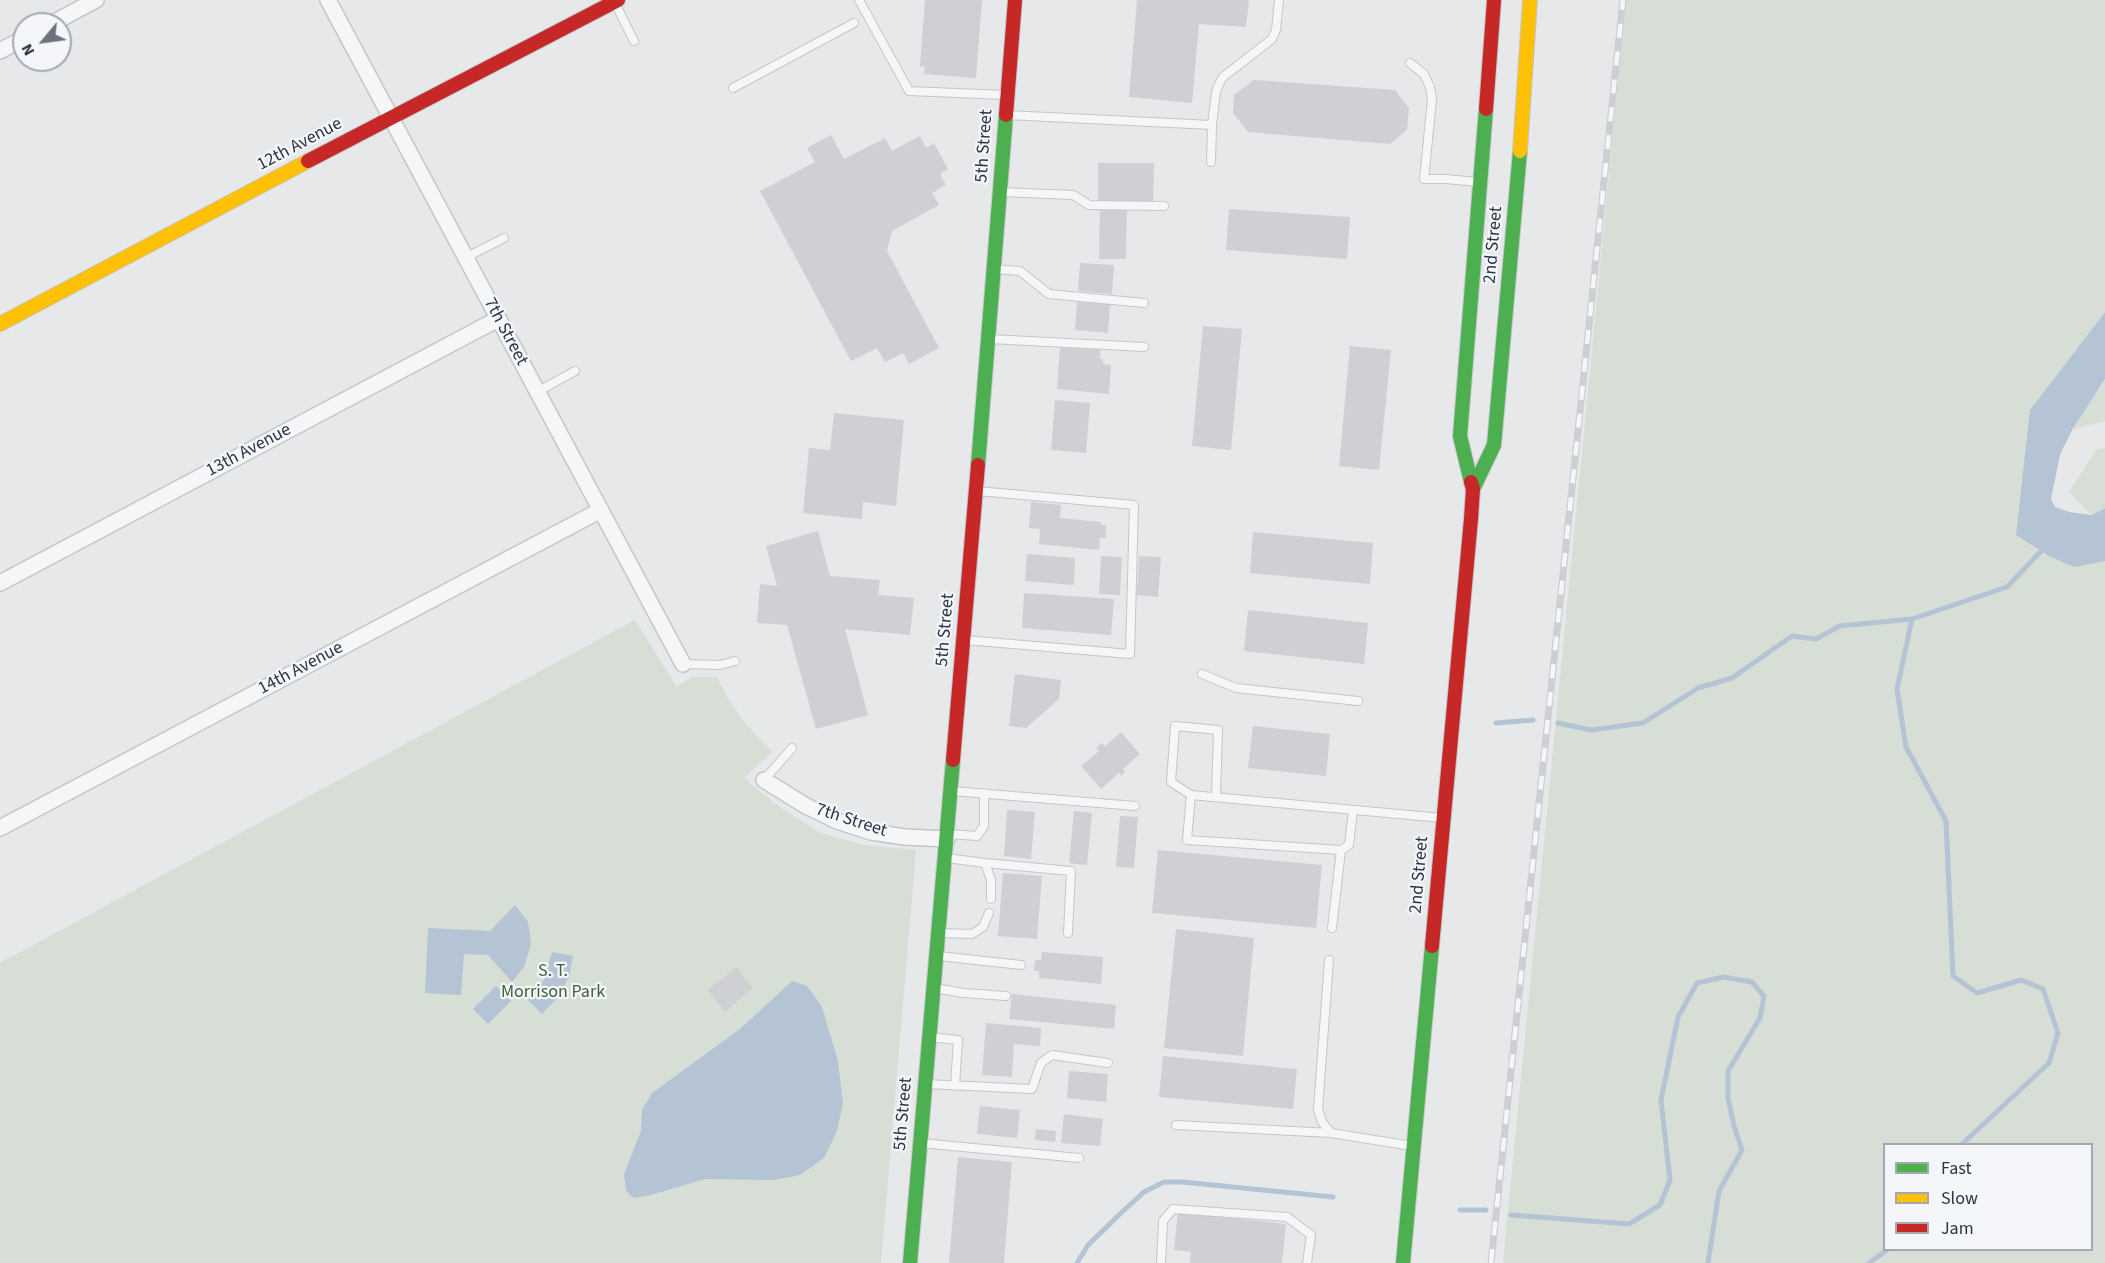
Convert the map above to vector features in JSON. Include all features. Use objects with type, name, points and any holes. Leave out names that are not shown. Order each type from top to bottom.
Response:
[{"type":"main road","name":"5th Street","points":[[909,1263],[989,339],[1015,0]]},
{"type":"main road","name":"2nd Street","points":[[1402,1263],[1473,489],[1460,435],[1494,0]]},
{"type":"main road","name":"2nd Street","points":[[1473,489],[1494,445],[1518,181],[1530,0]]},
{"type":"main road","name":"12th Avenue","points":[[0,324],[616,1]]},
{"type":"street","points":[[72,13],[96,0]]},
{"type":"street","name":"7th Street","points":[[328,0],[683,664]]},
{"type":"street","name":"13th Avenue","points":[[0,583],[498,319]]},
{"type":"street","name":"14th Avenue","points":[[0,828],[601,510]]},
{"type":"street","name":"7th Street","points":[[764,780],[806,806],[837,821],[870,831],[905,837],[947,837]]},
{"type":"lane","points":[[859,0],[909,91],[1007,96]]},
{"type":"lane","points":[[1211,162],[1212,125],[1219,84],[1223,77],[1272,39],[1276,30],[1279,0]]},
{"type":"lane","points":[[616,1],[634,41]]},
{"type":"lane","points":[[733,88],[854,22]]},
{"type":"lane","points":[[1410,63],[1425,74],[1432,99],[1424,179],[1446,178],[1479,182]]},
{"type":"lane","points":[[1006,115],[1212,125]]},
{"type":"lane","points":[[1000,192],[1073,195],[1089,205],[1164,206]]},
{"type":"lane","points":[[465,258],[504,238]]},
{"type":"lane","points":[[994,269],[1020,272],[1049,294],[1144,303]]},
{"type":"lane","points":[[989,339],[1144,347]]},
{"type":"lane","points":[[537,392],[576,371]]},
{"type":"lane","points":[[963,640],[1130,654],[1134,505],[976,491]]},
{"type":"lane","points":[[683,664],[720,665],[735,661]]},
{"type":"lane","points":[[1202,674],[1236,688],[1358,701]]},
{"type":"lane","points":[[1216,797],[1218,730],[1175,726],[1171,782],[1191,795],[1443,818]]},
{"type":"lane","points":[[764,780],[792,748]]},
{"type":"lane","points":[[951,791],[1135,806]]},
{"type":"lane","points":[[947,837],[977,836],[984,826],[984,794]]},
{"type":"lane","points":[[1191,795],[1187,840],[1341,850],[1349,845],[1353,810]]},
{"type":"lane","points":[[1332,928],[1341,850]]},
{"type":"lane","points":[[945,858],[1071,871],[1068,933]]},
{"type":"lane","points":[[985,863],[991,880],[990,899]]},
{"type":"lane","points":[[939,933],[972,934],[983,927],[989,913]]},
{"type":"lane","points":[[937,956],[1021,965]]},
{"type":"lane","points":[[1329,960],[1318,1109],[1322,1122],[1331,1132]]},
{"type":"lane","points":[[934,987],[963,993],[1006,996]]},
{"type":"lane","points":[[929,1037],[958,1040],[955,1086]]},
{"type":"lane","points":[[925,1084],[1032,1089],[1041,1063],[1052,1055],[1108,1063]]},
{"type":"lane","points":[[1176,1125],[1331,1132],[1413,1146]]},
{"type":"lane","points":[[920,1143],[1079,1158]]},
{"type":"lane","points":[[1161,1263],[1163,1221],[1173,1209],[1287,1217],[1311,1235],[1307,1263]]},
{"type":"green space","points":[[1626,0],[2105,0],[2105,312],[2031,410],[2016,535],[2074,566],[2105,561],[2105,1263],[1503,1263]]},
{"type":"green space","points":[[2105,379],[2105,421],[2072,430]]},
{"type":"green space","points":[[2105,448],[2105,508],[2092,515],[2069,492],[2096,450]]},
{"type":"green space","name":"S. T. Morrison Park","points":[[635,620],[677,687],[692,677],[717,677],[745,723],[772,752],[744,778],[778,806],[821,833],[864,845],[916,850],[881,1263],[0,1263],[0,963]]},
{"type":"water","points":[[2105,312],[2105,379],[2072,430],[2060,455],[2051,499],[2055,507],[2069,512],[2092,515],[2105,508],[2105,561],[2074,567],[2049,556],[2016,535],[2030,410]]},
{"type":"water","points":[[515,905],[528,922],[531,944],[524,967],[512,982],[488,955],[464,954],[461,995],[425,993],[428,928],[490,931]]},
{"type":"water","points":[[552,952],[573,956],[569,977],[557,998],[542,1014],[528,1000],[544,980]]},
{"type":"water","points":[[792,981],[807,986],[822,1007],[838,1061],[843,1103],[837,1131],[824,1158],[800,1175],[774,1180],[705,1179],[633,1198],[626,1190],[624,1174],[641,1131],[642,1110],[652,1093],[740,1029]]},
{"type":"water","points":[[496,986],[511,1001],[488,1024],[473,1009]]},
{"type":"building","points":[[925,0],[982,0],[976,78],[924,74],[925,67],[920,66]]},
{"type":"building","points":[[1137,0],[1249,0],[1246,27],[1199,24],[1192,103],[1129,97]]},
{"type":"building","points":[[1254,80],[1395,90],[1409,108],[1407,130],[1390,144],[1248,132],[1233,113],[1234,95]]},
{"type":"building","points":[[831,135],[844,159],[885,138],[892,151],[920,136],[926,148],[934,143],[948,169],[940,174],[946,185],[932,193],[939,205],[892,231],[887,251],[939,348],[909,364],[903,353],[885,362],[877,348],[851,361],[760,191],[815,162],[807,148]]},
{"type":"building","points":[[1098,163],[1154,163],[1153,202],[1098,201]]},
{"type":"building","points":[[1100,208],[1127,209],[1126,259],[1099,259]]},
{"type":"building","points":[[1229,209],[1350,217],[1347,259],[1226,250]]},
{"type":"building","points":[[1080,263],[1114,265],[1112,294],[1078,291]]},
{"type":"building","points":[[1077,302],[1110,304],[1108,333],[1075,330]]},
{"type":"building","points":[[1203,326],[1242,329],[1231,450],[1192,446]]},
{"type":"building","points":[[1060,346],[1100,350],[1100,359],[1103,359],[1103,364],[1111,365],[1109,394],[1057,389]]},
{"type":"building","points":[[1350,346],[1391,350],[1379,470],[1339,466]]},
{"type":"building","points":[[1055,400],[1090,403],[1086,453],[1051,450]]},
{"type":"building","points":[[834,413],[904,420],[896,506],[863,502],[862,519],[803,513],[809,448],[830,450]]},
{"type":"building","points":[[1031,502],[1061,505],[1060,518],[1101,522],[1101,525],[1106,525],[1106,538],[1100,538],[1099,550],[1039,544],[1040,529],[1029,528]]},
{"type":"building","points":[[818,531],[830,576],[880,580],[878,595],[914,598],[910,635],[845,629],[868,715],[816,729],[787,625],[757,623],[760,584],[777,586],[766,546]]},
{"type":"building","points":[[1253,532],[1373,543],[1370,584],[1250,573]]},
{"type":"building","points":[[1027,554],[1075,558],[1074,585],[1025,581]]},
{"type":"building","points":[[1101,556],[1122,557],[1120,595],[1099,594]]},
{"type":"building","points":[[1139,556],[1161,557],[1158,597],[1137,595]]},
{"type":"building","points":[[1024,593],[1114,599],[1111,635],[1022,628]]},
{"type":"building","points":[[1248,610],[1368,623],[1364,664],[1244,651]]},
{"type":"building","points":[[1015,674],[1061,680],[1059,699],[1026,728],[1009,726]]},
{"type":"building","points":[[1253,726],[1330,734],[1326,776],[1248,768]]},
{"type":"building","points":[[1121,732],[1140,754],[1123,769],[1125,772],[1121,776],[1119,773],[1101,789],[1081,766],[1099,751],[1096,748],[1102,743],[1105,746]]},
{"type":"building","points":[[1007,810],[1035,812],[1031,859],[1004,856]]},
{"type":"building","points":[[1074,811],[1092,813],[1087,865],[1069,863]]},
{"type":"building","points":[[1120,816],[1138,817],[1134,868],[1116,867]]},
{"type":"building","points":[[1158,850],[1322,865],[1316,928],[1152,913]]},
{"type":"building","points":[[1003,873],[1042,876],[1037,939],[998,936]]},
{"type":"building","points":[[1176,929],[1254,938],[1243,1056],[1164,1048]]},
{"type":"building","points":[[1042,952],[1103,957],[1101,984],[1039,978],[1039,971],[1034,971],[1035,960],[1041,960]]},
{"type":"building","points":[[736,967],[753,988],[725,1012],[708,990]]},
{"type":"building","points":[[1012,994],[1116,1005],[1114,1029],[1009,1019]]},
{"type":"building","points":[[986,1023],[1041,1028],[1040,1046],[1014,1044],[1012,1077],[982,1075]]},
{"type":"building","points":[[1163,1056],[1297,1069],[1293,1109],[1159,1097]]},
{"type":"building","points":[[1069,1071],[1108,1074],[1106,1102],[1067,1098]]},
{"type":"building","points":[[980,1106],[1020,1110],[1017,1138],[977,1134]]},
{"type":"building","points":[[1064,1114],[1103,1119],[1100,1146],[1061,1143]]},
{"type":"building","points":[[1036,1129],[1056,1131],[1055,1142],[1035,1140]]},
{"type":"building","points":[[958,1157],[1012,1162],[1004,1263],[949,1263]]},
{"type":"building","points":[[1178,1212],[1286,1224],[1282,1263],[1190,1263],[1191,1252],[1174,1250]]},
{"type":"waterway","points":[[1963,1143],[2049,1063],[2058,1033],[2043,989],[2021,980],[1977,993],[1953,976],[1946,821],[1906,747],[1897,689],[1912,619],[2007,587],[2045,547]]},
{"type":"waterway","points":[[1558,723],[1591,730],[1643,723],[1698,688],[1732,678],[1792,636],[1816,639],[1840,626],[1912,619]]},
{"type":"waterway","points":[[1496,723],[1533,720]]},
{"type":"waterway","points":[[1511,1215],[1629,1224],[1660,1205],[1670,1180],[1661,1100],[1678,1017],[1697,983],[1723,977],[1752,982],[1764,996],[1760,1018],[1728,1071],[1728,1098],[1742,1150],[1719,1191],[1708,1263]]},
{"type":"waterway","points":[[1077,1263],[1088,1245],[1121,1213],[1144,1192],[1164,1182],[1333,1197]]},
{"type":"waterway","points":[[1460,1210],[1486,1210]]},
{"type":"waterway","points":[[1869,1263],[1886,1251]]},
{"type":"railway","points":[[1491,1263],[1623,0]]},
{"type":"traffic: fast","points":[[1471,482],[1460,436],[1486,109]]},
{"type":"traffic: fast","points":[[978,465],[1006,115]]},
{"type":"traffic: fast","points":[[1473,489],[1494,445],[1520,151]]},
{"type":"traffic: fast","points":[[910,1263],[953,760]]},
{"type":"traffic: fast","points":[[1403,1263],[1432,946]]},
{"type":"traffic: slow","points":[[1520,151],[1530,0]]},
{"type":"traffic: slow","points":[[0,324],[308,161]]},
{"type":"traffic: jam","points":[[308,161],[618,0]]},
{"type":"traffic: jam","points":[[1006,115],[1015,0]]},
{"type":"traffic: jam","points":[[1486,109],[1494,0]]},
{"type":"traffic: jam","points":[[953,760],[978,465]]},
{"type":"traffic: jam","points":[[1432,946],[1471,519],[1473,489],[1471,482]]}]
